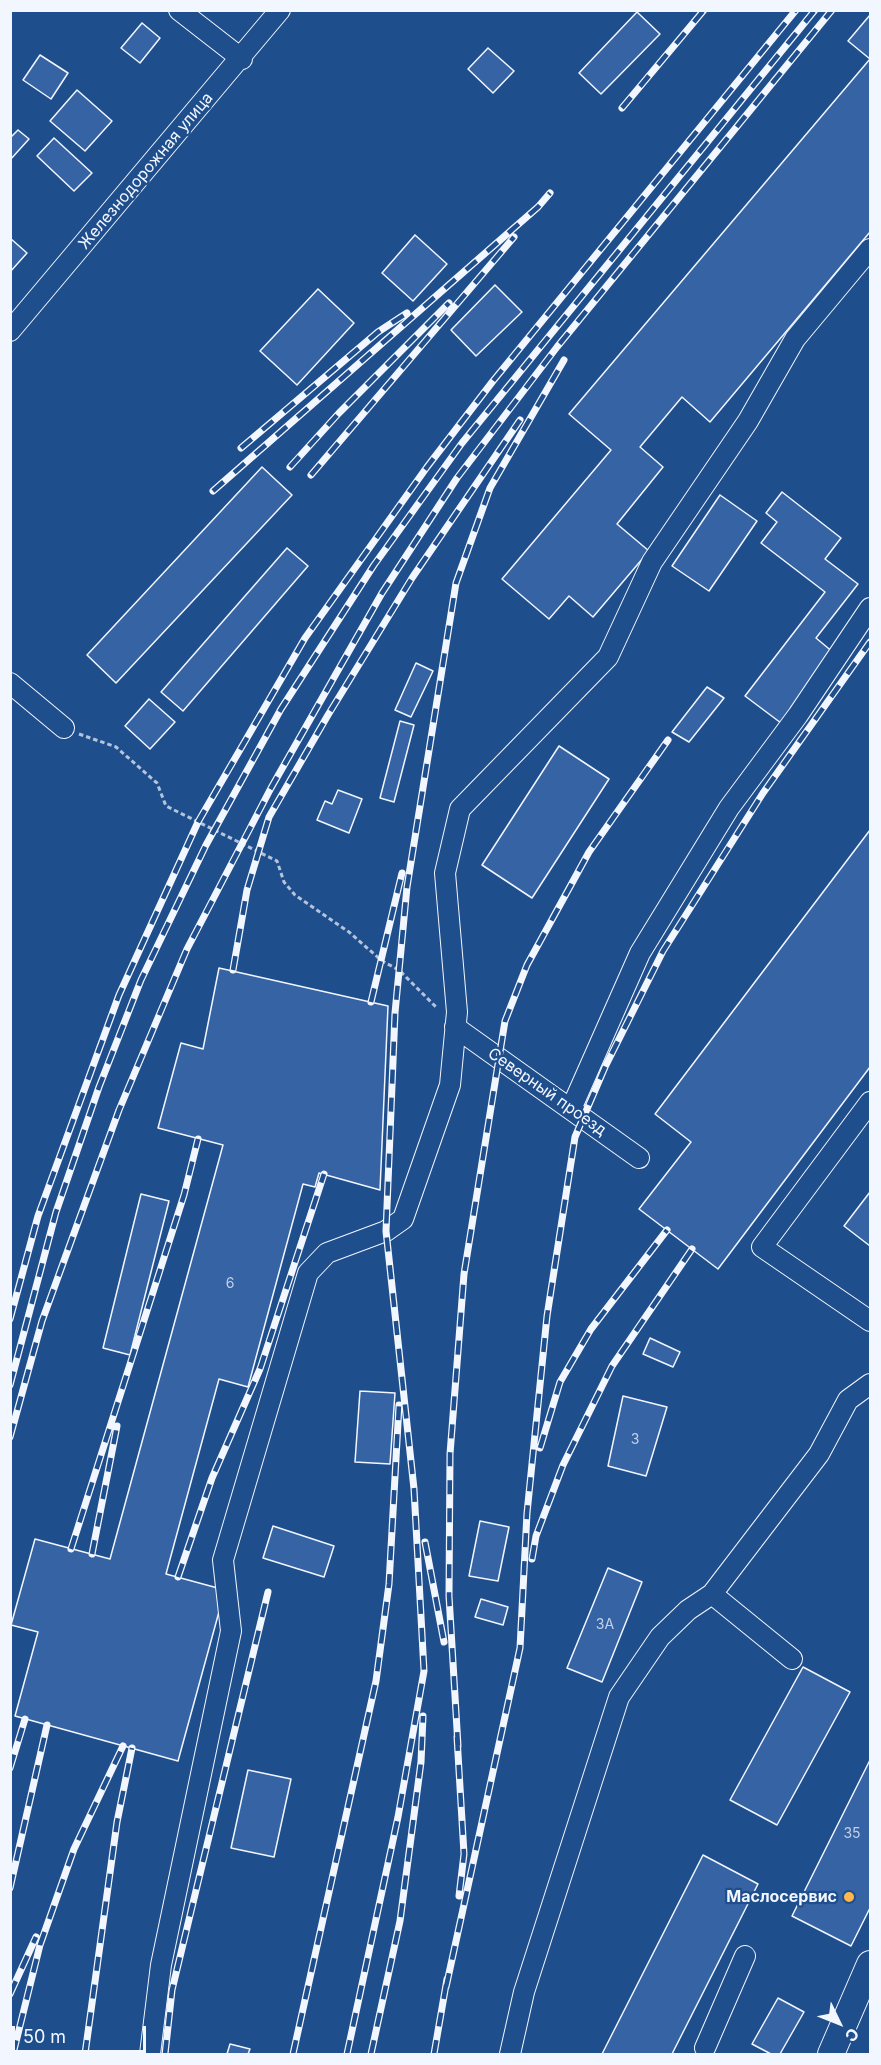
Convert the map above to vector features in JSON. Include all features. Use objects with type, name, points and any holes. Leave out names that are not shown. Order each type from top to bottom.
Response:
[{"type":"main road","points":[[831,2055],[870,1964]]},
{"type":"street","points":[[179,10],[242,59]]},
{"type":"street","name":"Железнодорожная улица","points":[[10,331],[242,59],[280,10]]},
{"type":"street","points":[[150,2055],[161,1965],[231,1631],[223,1560],[308,1273],[327,1253],[386,1231],[403,1218],[450,1084],[457,1012],[444,873],[460,809],[608,657],[652,562],[748,421],[795,339],[870,249]]},
{"type":"street","points":[[571,1109],[640,953],[729,808],[798,715],[870,608]]},
{"type":"street","points":[[10,683],[64,728]]},
{"type":"street","name":"Северный проезд","points":[[455,1027],[639,1158]]},
{"type":"street","points":[[870,1102],[762,1247],[870,1321]]},
{"type":"street","points":[[510,2055],[524,1992],[619,1697],[660,1637],[688,1610],[712,1594],[819,1454],[848,1400],[870,1384]]},
{"type":"street","points":[[712,1594],[792,1659]]},
{"type":"street","points":[[709,2052],[745,1956]]},
{"type":"path","points":[[64,728],[116,747],[157,783],[166,806],[277,861],[284,882],[295,895],[349,932],[382,961],[399,970],[455,1027]]},
{"type":"building","points":[[637,12],[660,34],[601,94],[579,73]]},
{"type":"building","points":[[870,15],[870,59],[848,41]]},
{"type":"building","points":[[142,23],[160,38],[140,63],[121,48]]},
{"type":"building","points":[[488,48],[514,71],[493,93],[468,69]]},
{"type":"building","points":[[40,55],[68,73],[51,99],[23,80]]},
{"type":"building","points":[[870,59],[870,232],[710,422],[682,397],[640,447],[663,467],[617,524],[649,551],[593,617],[569,596],[549,619],[502,579],[611,450],[569,414]]},
{"type":"building","points":[[77,90],[112,121],[85,151],[50,121]]},
{"type":"building","points":[[18,130],[29,139],[10,160],[10,138]]},
{"type":"building","points":[[54,138],[92,173],[74,191],[37,156]]},
{"type":"building","points":[[415,235],[447,264],[413,301],[382,273]]},
{"type":"building","points":[[10,238],[27,253],[10,272]]},
{"type":"building","points":[[495,285],[522,312],[476,356],[451,330]]},
{"type":"building","points":[[318,289],[354,323],[297,385],[260,351]]},
{"type":"building","points":[[262,467],[292,495],[116,683],[87,655]]},
{"type":"building","points":[[782,492],[841,538],[825,559],[858,584],[816,638],[834,653],[781,723],[745,696],[825,592],[761,543],[777,522],[766,513]]},
{"type":"building","points":[[720,495],[757,521],[709,591],[672,566]]},
{"type":"building","points":[[287,548],[308,566],[183,711],[161,692]]},
{"type":"building","points":[[416,663],[433,671],[411,717],[395,710]]},
{"type":"building","points":[[707,687],[724,698],[689,742],[672,732]]},
{"type":"building","points":[[149,699],[175,722],[150,749],[125,726]]},
{"type":"building","points":[[400,721],[414,725],[394,802],[380,798]]},
{"type":"building","points":[[559,746],[609,779],[532,898],[482,865]]},
{"type":"building","points":[[338,790],[362,799],[349,833],[317,820],[325,801],[332,804]]},
{"type":"building","points":[[870,830],[870,1067],[718,1269],[639,1209],[691,1142],[655,1114]]},
{"type":"building","points":[[219,968],[388,1006],[380,1190],[319,1173],[315,1187],[303,1184],[248,1387],[219,1379],[166,1574],[225,1590],[178,1761],[15,1716],[38,1632],[11,1625],[35,1539],[110,1559],[223,1145],[158,1128],[181,1043],[203,1049]]},
{"type":"building","points":[[870,1192],[870,1246],[844,1226]]},
{"type":"building","points":[[141,1194],[169,1201],[130,1355],[103,1348]]},
{"type":"building","points":[[650,1338],[680,1352],[673,1367],[643,1354]]},
{"type":"building","points":[[360,1391],[395,1393],[390,1464],[355,1462]]},
{"type":"building","points":[[623,1396],[667,1407],[646,1476],[608,1466]]},
{"type":"building","points":[[480,1521],[509,1527],[498,1581],[469,1576]]},
{"type":"building","points":[[273,1526],[334,1546],[324,1577],[263,1558]]},
{"type":"building","points":[[608,1568],[642,1582],[602,1682],[567,1668]]},
{"type":"building","points":[[481,1599],[508,1607],[503,1625],[475,1617]]},
{"type":"building","points":[[803,1667],[850,1692],[777,1825],[730,1800]]},
{"type":"building","points":[[870,1760],[870,1908],[851,1946],[792,1916]]},
{"type":"building","points":[[248,1770],[291,1779],[274,1857],[231,1848]]},
{"type":"building","points":[[703,1855],[758,1884],[672,2054],[602,2054]]},
{"type":"building","points":[[778,1998],[804,2012],[780,2054],[771,2054],[752,2044]]},
{"type":"building","points":[[230,2044],[250,2049],[248,2054],[227,2054]]},
{"type":"railway","points":[[622,108],[704,10]]},
{"type":"railway","points":[[10,1319],[38,1216],[119,995],[198,822],[305,638],[427,467],[493,381],[796,10]]},
{"type":"railway","points":[[10,1385],[56,1212],[99,1087],[141,980],[206,845],[281,709],[374,565],[462,443],[815,10]]},
{"type":"railway","points":[[10,1437],[42,1321],[119,1110],[187,949],[271,788],[382,593],[457,478],[557,347],[832,10]]},
{"type":"railway","points":[[213,491],[538,207],[550,193]]},
{"type":"railway","points":[[311,475],[514,237]]},
{"type":"railway","points":[[290,467],[339,413],[449,303]]},
{"type":"railway","points":[[241,448],[378,332],[407,313]]},
{"type":"railway","points":[[347,2054],[398,1817],[424,1671],[414,1489],[386,1231],[395,1013],[407,887],[456,583],[490,488],[564,360]]},
{"type":"railway","points":[[233,970],[247,890],[269,817],[412,578],[520,420]]},
{"type":"railway","points":[[446,1987],[520,1648],[527,1513],[547,1316],[575,1137],[605,1067],[663,951],[763,793],[870,642]]},
{"type":"railway","points":[[458,1746],[449,1596],[450,1454],[464,1274],[505,1021],[527,965],[589,852],[668,740]]},
{"type":"railway","points":[[371,1002],[402,873]]},
{"type":"railway","points":[[71,1549],[184,1195],[198,1139]]},
{"type":"railway","points":[[178,1577],[212,1478],[260,1369],[324,1174]]},
{"type":"railway","points":[[540,1448],[560,1382],[591,1329],[667,1230]]},
{"type":"railway","points":[[532,1559],[536,1536],[563,1465],[612,1366],[692,1249]]},
{"type":"railway","points":[[293,2054],[376,1681],[389,1584],[399,1405]]},
{"type":"railway","points":[[92,1554],[117,1426]]},
{"type":"railway","points":[[425,1542],[444,1642]]},
{"type":"railway","points":[[165,2054],[172,1990],[268,1592]]},
{"type":"railway","points":[[371,2054],[400,1921],[421,1762],[423,1716]]},
{"type":"railway","points":[[10,1768],[25,1719]]},
{"type":"railway","points":[[10,1888],[47,1725]]},
{"type":"railway","points":[[457,1737],[464,1854],[459,1896]]},
{"type":"railway","points":[[13,2054],[40,1945],[74,1849],[123,1746]]},
{"type":"railway","points":[[85,2054],[117,1822],[132,1748]]},
{"type":"railway","points":[[10,1994],[36,1937]]},
{"type":"railway","points":[[434,2054],[447,1979]]},
{"type":"place","name":"Маслосервис","points":[[849,1897]]}]
